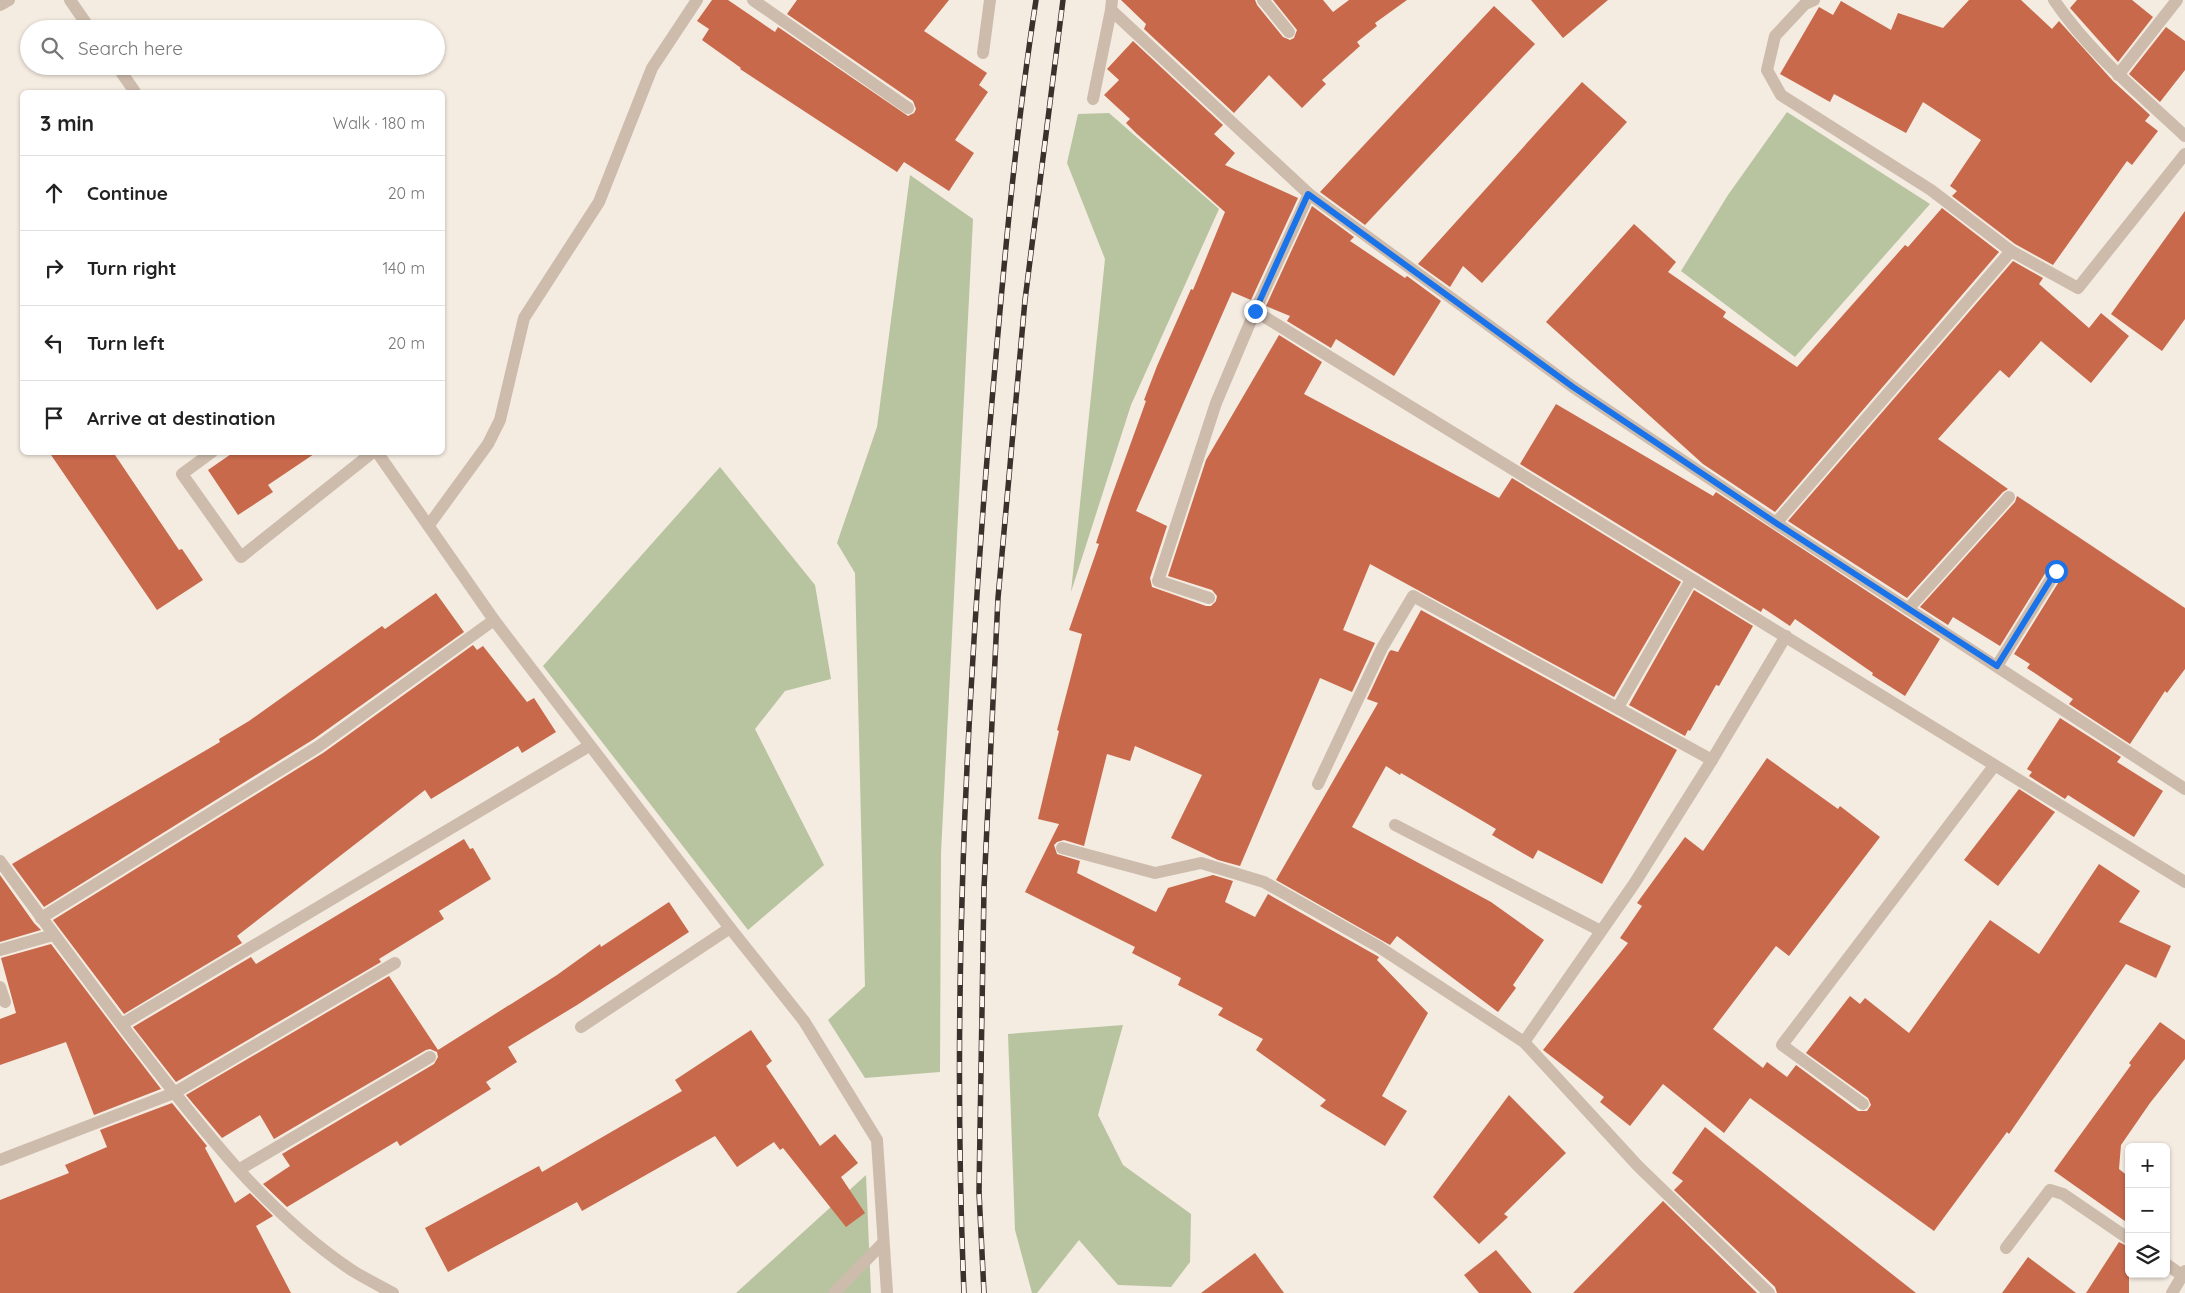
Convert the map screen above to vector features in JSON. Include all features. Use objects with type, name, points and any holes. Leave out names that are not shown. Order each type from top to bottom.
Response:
[{"type":"street","points":[[0,5],[9,0]]},
{"type":"street","points":[[70,0],[84,20]]},
{"type":"street","points":[[429,525],[488,444],[500,420],[524,318],[599,202],[652,68],[697,0]]},
{"type":"street","points":[[753,0],[908,108]]},
{"type":"street","points":[[983,53],[990,0]]},
{"type":"street","points":[[1263,0],[1289,32]]},
{"type":"street","points":[[1814,0],[1805,4],[1775,36],[1767,70],[1781,95],[1930,190],[2011,251],[2078,288],[2185,154]]},
{"type":"street","points":[[2054,0],[2072,27],[2118,75],[2185,136]]},
{"type":"street","points":[[2118,75],[2177,0]]},
{"type":"street","points":[[1093,99],[1112,5]]},
{"type":"street","points":[[1112,5],[1308,194],[1573,387],[1776,523],[2185,789]]},
{"type":"street","points":[[124,75],[135,90]]},
{"type":"street","points":[[1209,598],[1158,581],[1216,403],[1308,194]]},
{"type":"street","points":[[1776,523],[2011,251]]},
{"type":"street","points":[[1255,311],[2185,882]]},
{"type":"street","points":[[208,455],[182,474],[241,557],[371,455]]},
{"type":"street","points":[[377,455],[429,525],[494,620],[589,746],[804,1021],[877,1140],[887,1293]]},
{"type":"street","points":[[1908,609],[2009,497]]},
{"type":"street","points":[[1997,666],[2056,571]]},
{"type":"street","points":[[1618,707],[1691,580]]},
{"type":"street","points":[[1318,784],[1382,648],[1413,596],[1712,760]]},
{"type":"street","points":[[41,918],[319,746],[494,620]]},
{"type":"street","points":[[1524,1042],[1634,884],[1712,760],[1786,636]]},
{"type":"street","points":[[122,1024],[589,746]]},
{"type":"street","points":[[1863,1104],[1782,1045],[1994,766]]},
{"type":"street","points":[[1395,824],[1601,931]]},
{"type":"street","points":[[1062,848],[1155,873],[1201,863],[1264,882],[1379,948],[1524,1042],[1638,1166],[1770,1293]]},
{"type":"street","points":[[0,861],[53,935],[174,1093],[240,1169],[294,1225],[354,1271],[393,1293]]},
{"type":"street","points":[[581,1027],[730,928]]},
{"type":"street","points":[[0,950],[53,935]]},
{"type":"street","points":[[0,1160],[174,1093],[395,963]]},
{"type":"street","points":[[0,987],[5,1002]]},
{"type":"street","points":[[240,1169],[430,1057]]},
{"type":"street","points":[[2006,1248],[2050,1190],[2063,1194],[2125,1236]]},
{"type":"street","points":[[834,1293],[884,1243]]},
{"type":"street","points":[[2170,1266],[2184,1273],[2172,1293]]},
{"type":"green space","points":[[1787,112],[1930,204],[1795,357],[1681,271],[1728,195]]},
{"type":"green space","points":[[1109,113],[1219,209],[1131,405],[1071,592],[1105,259],[1067,163],[1078,114]]},
{"type":"green space","points":[[910,175],[973,219],[941,853],[940,1072],[865,1078],[828,1020],[865,986],[855,573],[837,543],[877,427]]},
{"type":"green space","points":[[720,467],[815,585],[831,679],[785,691],[755,729],[824,865],[748,930],[543,666]]},
{"type":"green space","points":[[1123,1025],[1098,1115],[1123,1165],[1191,1214],[1190,1262],[1171,1287],[1118,1285],[1079,1240],[1037,1293],[1032,1293],[1015,1230],[1008,1034]]},
{"type":"green space","points":[[866,1175],[871,1293],[736,1293]]},
{"type":"building","points":[[712,0],[728,0],[775,32],[778,27],[908,116],[914,113],[916,109],[913,101],[787,14],[797,0],[949,0],[924,31],[987,73],[979,85],[988,92],[955,140],[974,153],[949,191],[904,162],[897,172],[740,69],[702,40],[709,29],[697,21]]},
{"type":"building","points":[[1121,0],[1255,0],[1283,37],[1290,40],[1294,38],[1297,30],[1273,0],[1323,0],[1333,12],[1349,0],[1407,0],[1375,23],[1377,26],[1357,42],[1360,46],[1322,80],[1326,84],[1302,108],[1269,75],[1234,113],[1144,29],[1146,24]]},
{"type":"building","points":[[1531,0],[1608,0],[1563,38]]},
{"type":"building","points":[[1969,0],[2021,0],[2052,29],[2059,21],[2113,81],[2150,115],[2145,121],[2158,131],[2132,165],[2127,161],[2053,265],[2015,244],[1952,196],[1957,191],[1950,186],[1981,140],[1923,102],[1906,133],[1834,94],[1830,102],[1780,74],[1819,7],[1833,15],[1841,1],[1891,30],[1898,13],[1943,28]]},
{"type":"building","points":[[2077,0],[2132,0],[2153,17],[2118,62],[2070,8]]},
{"type":"building","points":[[1494,6],[1535,44],[1365,225],[1320,192]]},
{"type":"building","points":[[2166,27],[2185,41],[2185,70],[2160,102],[2129,74]]},
{"type":"building","points":[[1133,41],[1223,125],[1214,134],[1235,153],[1225,165],[1298,198],[1251,300],[1232,292],[1136,511],[1167,526],[1150,578],[1152,587],[1206,606],[1211,606],[1216,601],[1217,596],[1212,590],[1168,576],[1206,460],[1279,335],[1322,362],[1304,394],[1499,498],[1512,478],[1681,582],[1614,697],[1370,564],[1343,630],[1375,643],[1352,692],[1320,678],[1240,866],[1218,860],[1171,838],[1202,775],[1135,746],[1130,761],[1107,754],[1084,846],[1064,840],[1054,845],[1057,854],[1080,861],[1077,873],[1156,912],[1168,888],[1213,875],[1233,881],[1225,902],[1255,917],[1268,894],[1379,957],[1377,960],[1428,1013],[1382,1096],[1407,1111],[1385,1146],[1320,1106],[1326,1100],[1256,1050],[1263,1039],[1218,1015],[1223,1008],[1178,985],[1181,978],[1132,953],[1135,947],[1025,892],[1059,824],[1038,819],[1059,731],[1057,730],[1082,634],[1069,630],[1099,544],[1096,543],[1111,498],[1146,401],[1144,400],[1157,366],[1191,289],[1193,290],[1225,212],[1137,134],[1126,123],[1130,119],[1104,95],[1119,80],[1107,69]]},
{"type":"building","points":[[1582,82],[1627,122],[1482,283],[1463,266],[1450,287],[1418,264]]},
{"type":"building","points":[[1312,206],[1354,237],[1350,241],[1405,278],[1407,276],[1441,301],[1394,376],[1336,339],[1331,348],[1287,321],[1290,316],[1266,306]]},
{"type":"building","points":[[1942,208],[1999,252],[1775,512],[1703,464],[1546,322],[1634,224],[1676,262],[1668,272],[1726,312],[1723,317],[1797,367],[1905,245],[1908,247]]},
{"type":"building","points":[[2185,211],[2185,319],[2162,351],[2111,314]]},
{"type":"building","points":[[2013,261],[2043,278],[2039,284],[2089,328],[2101,313],[2129,336],[2091,383],[2041,341],[2009,378],[2000,370],[1938,439],[2008,489],[2003,492],[1907,598],[1788,521]]},
{"type":"building","points":[[1556,404],[1713,496],[1716,492],[1940,639],[1905,696],[1872,675],[1873,673],[1795,619],[1790,626],[1763,608],[1761,612],[1520,464]]},
{"type":"building","points":[[51,455],[115,455],[179,550],[182,549],[203,580],[157,610]]},
{"type":"building","points":[[230,455],[313,455],[268,485],[273,492],[238,515],[208,470]]},
{"type":"building","points":[[2017,496],[2185,608],[2185,669],[2167,693],[2165,691],[2130,744],[2069,704],[2073,699],[2027,668],[2030,664],[2014,654],[2063,575],[2064,571],[2061,564],[2056,563],[2049,567],[2000,646],[1953,617],[1948,625],[1920,607],[2015,502]]},
{"type":"building","points":[[1694,590],[1753,626],[1719,686],[1716,685],[1690,731],[1688,730],[1685,736],[1629,705]]},
{"type":"building","points":[[436,593],[464,632],[314,739],[44,907],[12,864],[220,742],[219,739],[249,721],[382,626],[385,629]]},
{"type":"building","points":[[1421,610],[1677,750],[1602,884],[1538,850],[1533,859],[1492,835],[1496,829],[1386,766],[1352,827],[1491,902],[1544,940],[1513,985],[1516,988],[1498,1012],[1397,936],[1390,945],[1276,880],[1378,703],[1367,699],[1389,652],[1391,650],[1398,652]]},
{"type":"building","points":[[473,645],[477,650],[483,646],[527,702],[534,698],[556,732],[522,753],[518,746],[431,799],[425,790],[237,936],[242,943],[124,1014],[53,920],[323,753]]},
{"type":"building","points":[[2060,718],[2121,757],[2117,762],[2163,791],[2134,837],[2068,795],[2065,799],[2029,776],[2032,772],[2027,769]]},
{"type":"building","points":[[1767,758],[1838,809],[1840,806],[1880,837],[1789,956],[1776,946],[1713,1029],[1763,1068],[1767,1062],[1787,1077],[1796,1065],[1858,1111],[1867,1111],[1871,1105],[1868,1098],[1806,1053],[1850,996],[1860,1004],[1865,998],[1909,1033],[1990,920],[2039,954],[2099,864],[2140,891],[2119,922],[2171,946],[2156,978],[2126,964],[2009,1134],[2007,1132],[1934,1231],[1750,1098],[1724,1133],[1663,1084],[1630,1126],[1600,1102],[1604,1097],[1543,1050],[1628,943],[1620,938],[1642,906],[1637,903],[1685,837],[1703,851]]},
{"type":"building","points":[[2019,789],[2055,812],[1998,886],[1964,860]]},
{"type":"building","points":[[464,839],[470,849],[473,848],[491,879],[439,911],[444,919],[379,959],[381,962],[176,1082],[133,1027],[251,957],[256,964]]},
{"type":"building","points":[[0,875],[34,923],[41,930],[0,942]]},
{"type":"building","points":[[669,902],[689,932],[577,1005],[508,1047],[517,1062],[486,1082],[491,1089],[400,1146],[397,1141],[287,1207],[263,1184],[290,1166],[282,1154],[434,1064],[438,1057],[437,1052],[430,1049],[426,1050],[274,1139],[260,1115],[222,1138],[186,1095],[389,976],[438,1050],[557,975],[600,944],[601,947]]},
{"type":"building","points":[[51,944],[161,1089],[94,1115],[66,1042],[0,1065],[0,1019],[16,1013],[1,958]]},
{"type":"building","points":[[2160,1022],[2185,1040],[2185,1059],[2150,1103],[2121,1145],[2119,1169],[2125,1174],[2125,1221],[2054,1171],[2131,1065],[2129,1063]]},
{"type":"building","points":[[751,1030],[772,1061],[766,1066],[820,1146],[835,1134],[858,1163],[841,1177],[865,1213],[846,1227],[783,1148],[780,1150],[774,1142],[737,1167],[715,1136],[582,1211],[577,1202],[448,1272],[425,1228],[539,1166],[542,1172],[682,1091],[675,1080]]},
{"type":"building","points":[[1509,1095],[1566,1153],[1504,1214],[1508,1217],[1479,1244],[1433,1197]]},
{"type":"building","points":[[172,1103],[207,1146],[205,1148],[235,1203],[250,1193],[273,1216],[256,1226],[291,1293],[0,1293],[0,1200],[69,1173],[65,1165],[107,1147],[100,1130]]},
{"type":"building","points":[[1705,1127],[1916,1293],[1777,1293],[1775,1287],[1674,1190],[1683,1181],[1672,1173]]},
{"type":"building","points":[[1663,1201],[1757,1293],[1573,1293]]},
{"type":"building","points":[[2119,1242],[2125,1245],[2125,1278],[2129,1278],[2129,1293],[2086,1293]]},
{"type":"building","points":[[1496,1250],[1532,1293],[1479,1293],[1464,1275]]},
{"type":"building","points":[[1255,1253],[1284,1293],[1201,1293]]},
{"type":"building","points":[[2028,1257],[2076,1293],[2002,1293]]},
{"type":"railway","points":[[964,1293],[959,1081],[960,975],[967,764],[980,552],[1003,279],[1014,167],[1036,0]]},
{"type":"railway","points":[[984,1293],[979,1192],[984,888],[998,598],[1025,300],[1063,0]]},
{"type":"route","points":[[1255,311],[1308,194],[1573,387],[1776,523],[1997,666],[2056,571]]}]
